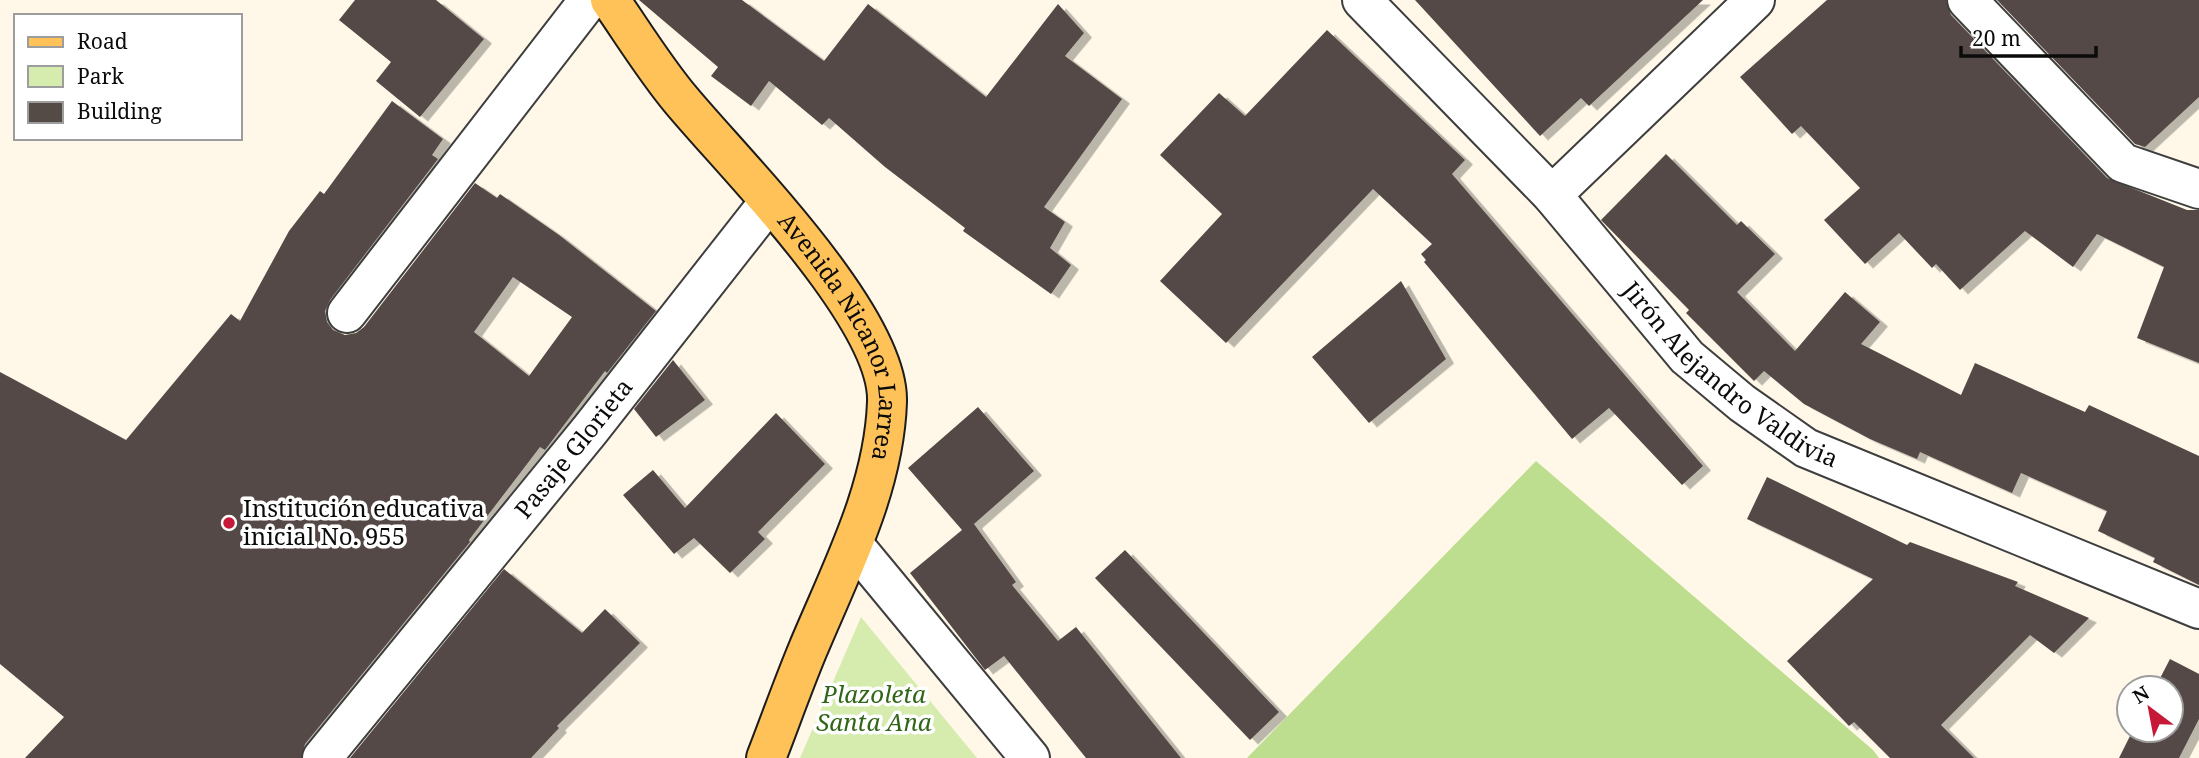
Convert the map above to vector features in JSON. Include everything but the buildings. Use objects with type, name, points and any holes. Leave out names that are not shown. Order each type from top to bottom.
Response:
[{"type":"main road","name":"Avenida Nicanor Larrea","points":[[610,0],[678,97],[769,202],[841,292],[878,356],[887,400],[880,461],[853,544],[807,651],[766,758]]},
{"type":"street","points":[[347,313],[589,0]]},
{"type":"street","name":"Jirón Alejandro Valdivia","points":[[1362,0],[1552,195],[1686,357],[1742,403],[1806,448],[2199,609]]},
{"type":"street","points":[[1552,195],[1755,0]]},
{"type":"street","points":[[1967,0],[2123,163],[2199,189]]},
{"type":"street","name":"Pasaje Glorieta","points":[[323,758],[582,440],[769,202]]},
{"type":"street","points":[[853,544],[1030,758]]},
{"type":"green space","points":[[1536,461],[1873,750],[1879,758],[1247,758]]},
{"type":"green space","name":"Plazoleta Santa Ana","points":[[861,617],[977,758],[800,758]]},
{"type":"place","name":"Institución educativa inicial No. 955","points":[[229,523]]}]
